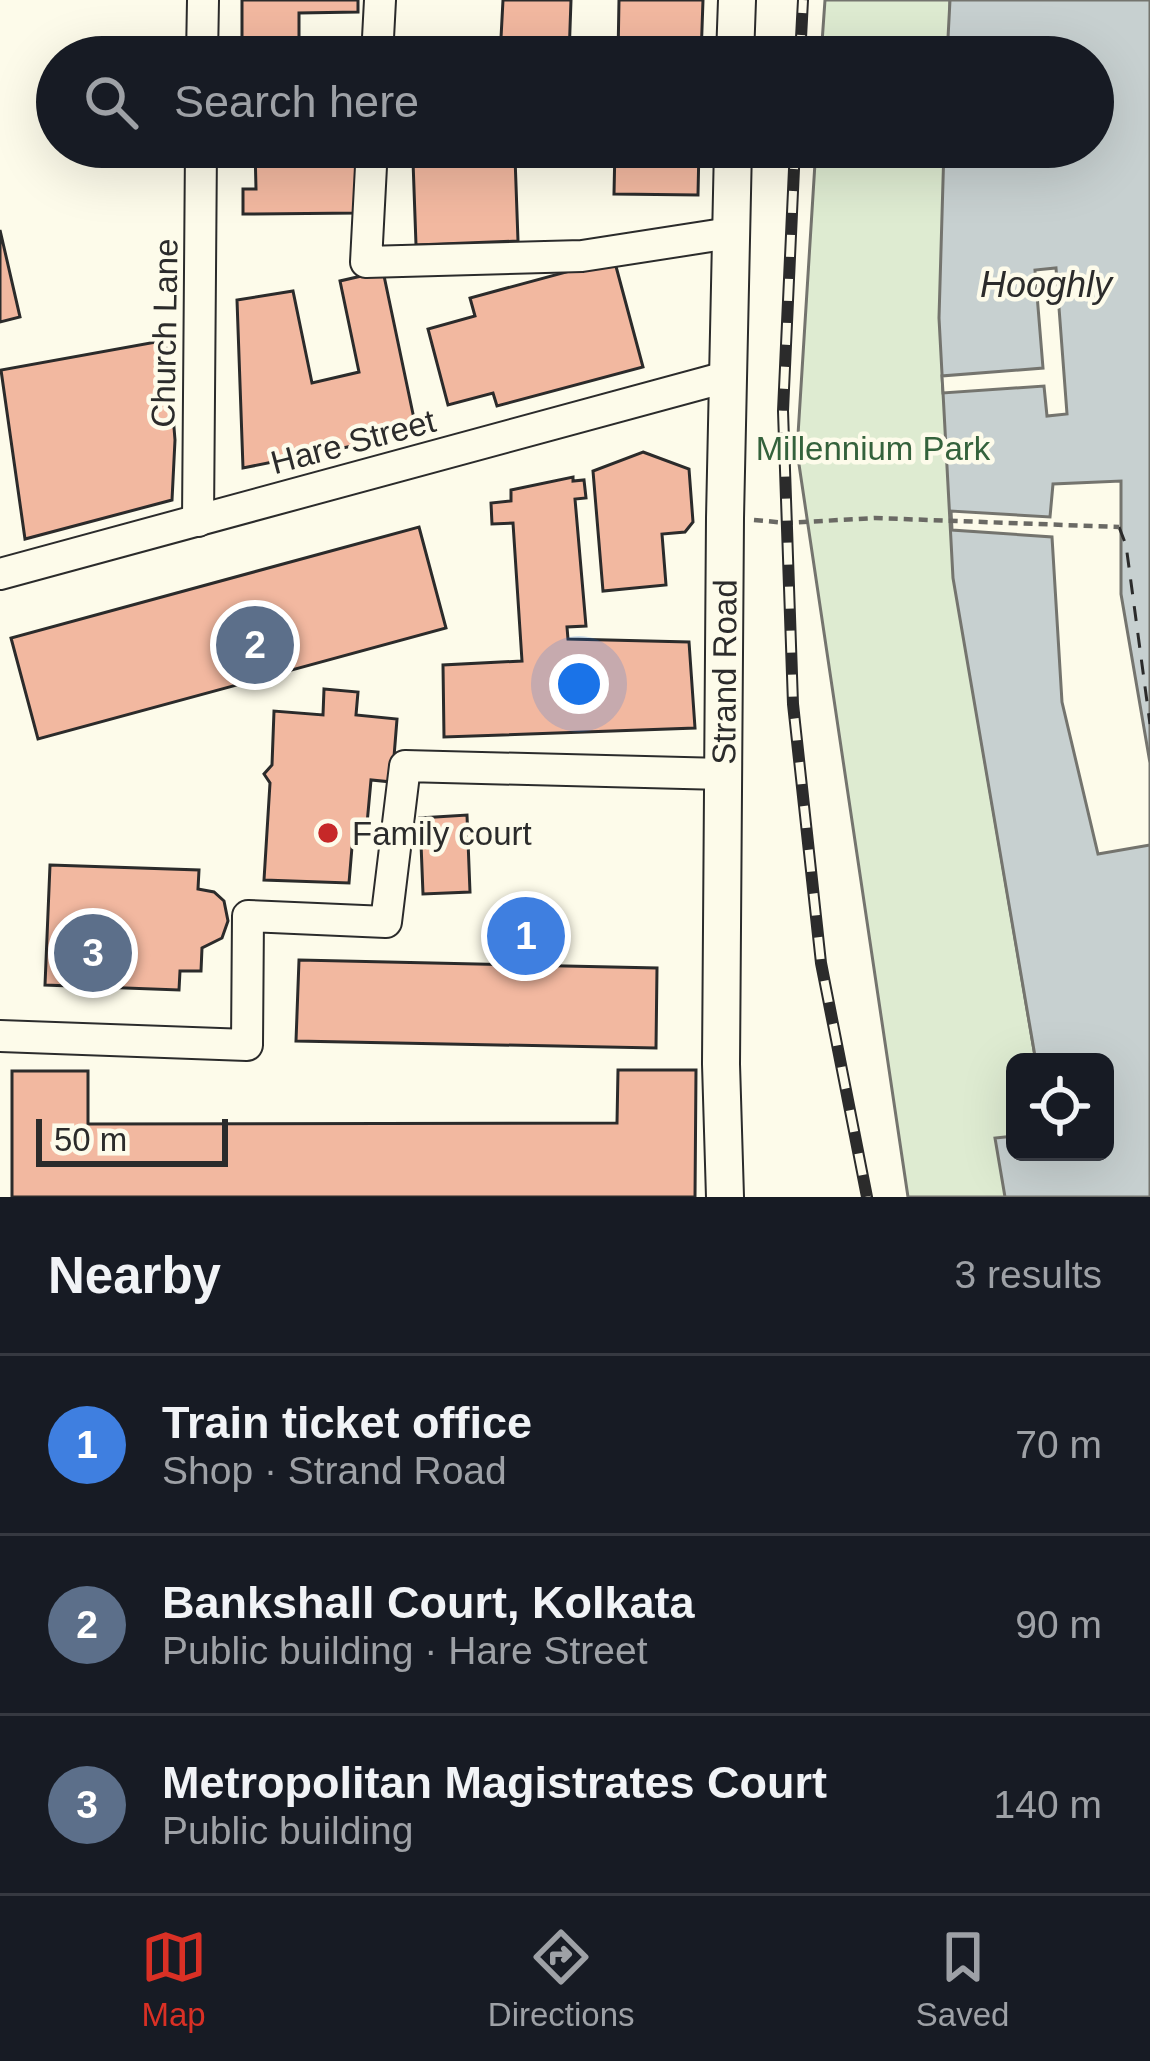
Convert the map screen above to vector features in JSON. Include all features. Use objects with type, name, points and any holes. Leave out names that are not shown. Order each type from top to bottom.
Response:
[{"type":"main road","points":[[736,36],[737,0]]},
{"type":"main road","name":"Strand Road","points":[[725,1197],[723,774],[732,168]]},
{"type":"street","points":[[202,36],[203,0]]},
{"type":"street","points":[[377,36],[380,0]]},
{"type":"street","name":"Church Lane","points":[[198,520],[201,168]]},
{"type":"street","points":[[371,168],[366,262],[582,256],[730,233]]},
{"type":"street","name":"Hare Street","points":[[0,574],[726,377]]},
{"type":"street","points":[[0,1036],[247,1045],[248,916],[386,922],[405,766],[723,774]]},
{"type":"path","points":[[725,518],[1119,527]]},
{"type":"green space","points":[[825,0],[950,0],[950,36],[822,36]]},
{"type":"green space","name":"Millennium Park","points":[[815,168],[951,168],[965,643],[1034,1053],[1006,1053],[1006,1161],[1024,1161],[1060,1197],[908,1197],[797,451]]},
{"type":"water","name":"Hooghly","points":[[950,0],[1150,0],[1150,1197],[1005,1197],[995,1138],[1006,1137],[1006,1161],[1114,1161],[1114,1053],[1034,1053],[953,578],[939,318],[943,168],[1114,168],[1114,36],[948,36]]},
{"type":"pier","points":[[1056,268],[1067,414],[1047,416],[1044,386],[943,393],[942,376],[1043,368],[1035,270]]},
{"type":"pier","points":[[1121,481],[1121,594],[1150,763],[1150,845],[1098,854],[1062,702],[1052,537],[952,530],[951,511],[1050,517],[1053,484]]},
{"type":"building","points":[[242,0],[358,0],[358,12],[299,13],[299,36],[242,36]]},
{"type":"building","points":[[503,0],[571,0],[570,36],[501,36]]},
{"type":"building","points":[[619,0],[703,0],[702,36],[618,36]]},
{"type":"building","points":[[256,168],[359,168],[359,213],[243,214],[243,189],[256,189]]},
{"type":"building","points":[[413,168],[515,168],[518,241],[416,245]]},
{"type":"building","points":[[615,168],[699,168],[698,195],[614,194]]},
{"type":"building","points":[[0,230],[20,317],[0,322]]},
{"type":"building","points":[[614,259],[643,367],[497,406],[493,393],[448,405],[428,329],[475,316],[470,298]]},
{"type":"building","points":[[383,271],[417,433],[243,468],[237,300],[293,291],[312,383],[359,372],[340,281]]},
{"type":"building","points":[[167,340],[175,440],[172,500],[25,539],[1,370]]},
{"type":"building","points":[[643,452],[689,469],[693,522],[685,532],[662,534],[666,585],[603,591],[593,471]]},
{"type":"building","points":[[573,477],[573,481],[584,480],[586,498],[575,499],[586,626],[567,627],[568,639],[689,642],[695,728],[444,737],[443,665],[522,661],[513,523],[492,524],[491,503],[511,501],[511,490]]},
{"type":"building","points":[[419,527],[446,628],[38,739],[11,638]]},
{"type":"building","points":[[324,689],[358,692],[356,715],[397,719],[392,782],[371,780],[367,824],[354,823],[349,883],[264,880],[270,783],[264,774],[272,765],[274,711],[323,715]]},
{"type":"building","points":[[467,815],[470,892],[423,894],[420,818]]},
{"type":"building","points":[[50,865],[199,870],[198,889],[214,892],[224,901],[228,921],[222,938],[202,948],[201,971],[180,971],[179,990],[45,985]]},
{"type":"building","points":[[299,960],[657,968],[656,1048],[296,1041]]},
{"type":"building","points":[[618,1070],[696,1070],[695,1197],[12,1197],[12,1071],[88,1071],[88,1124],[617,1123]]},
{"type":"ferry route","points":[[1119,527],[1126,545],[1150,724]]},
{"type":"railway","points":[[801,36],[803,0]]},
{"type":"railway","points":[[794,168],[783,411],[793,704],[821,963],[867,1197]]},
{"type":"place","name":"Bankshall Court, Kolkata","points":[[255,645]]},
{"type":"place","name":"Family court","points":[[328,833]]},
{"type":"place","name":"Train ticket office","points":[[526,936]]},
{"type":"place","name":"Metropolitan Magistrates Court","points":[[93,953]]}]
